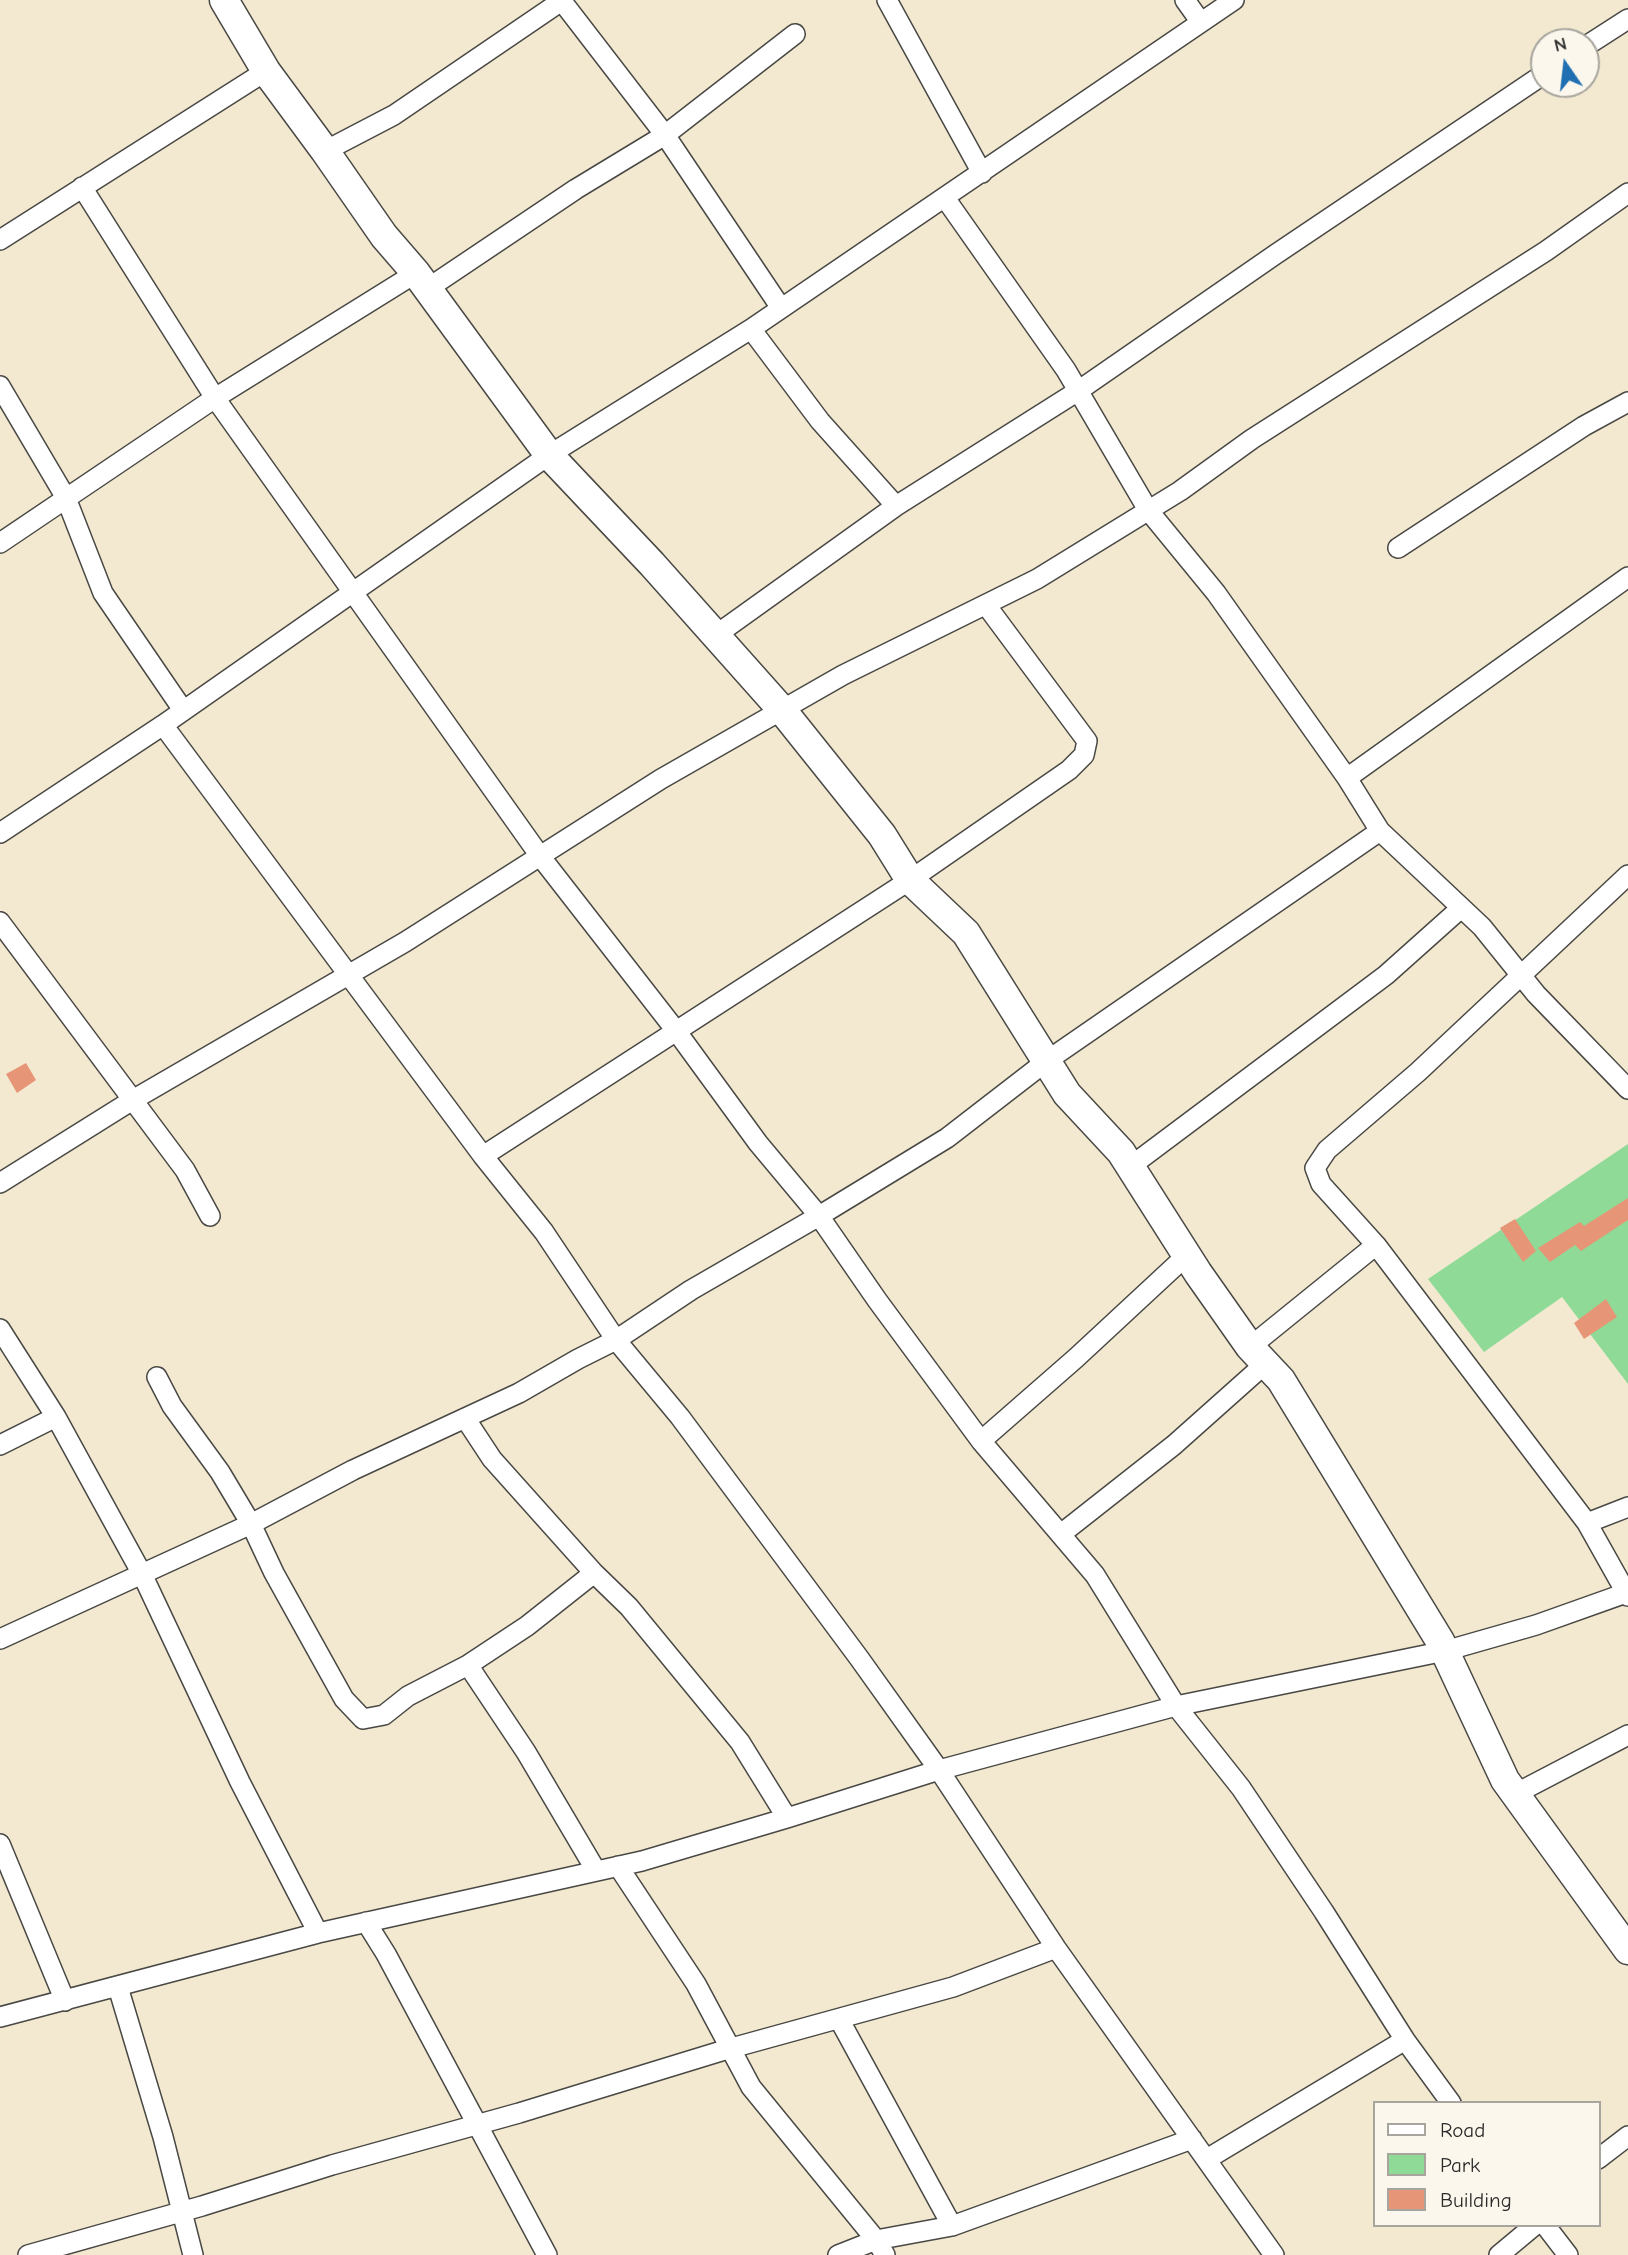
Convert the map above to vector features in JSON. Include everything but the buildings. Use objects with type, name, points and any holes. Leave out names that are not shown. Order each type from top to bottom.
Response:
[{"type":"main road","points":[[224,0],[266,71],[384,236],[421,281],[548,455],[782,710],[883,835],[910,880],[966,933],[1067,1094],[1121,1152],[1187,1255],[1258,1355],[1281,1380],[1445,1651],[1505,1780],[1628,1950]]},
{"type":"street","points":[[325,151],[394,115],[562,0],[665,135],[781,308]]},
{"type":"street","points":[[887,0],[982,173]]},
{"type":"street","points":[[1185,0],[1200,22]]},
{"type":"street","points":[[0,833],[163,724],[548,455],[751,329],[1234,0]]},
{"type":"street","points":[[1600,37],[1628,19]]},
{"type":"street","points":[[0,543],[215,398],[421,281],[665,135],[795,34]]},
{"type":"street","points":[[0,240],[266,71]]},
{"type":"street","points":[[716,635],[896,506],[1078,391],[1530,83]]},
{"type":"street","points":[[82,187],[215,398],[540,856],[677,1032],[758,1143],[819,1216],[981,1441],[1096,1575],[1176,1706],[1241,1788],[1405,2040],[1450,2101]]},
{"type":"street","points":[[0,1183],[131,1101],[405,942],[662,779],[843,676],[1037,579],[1180,491],[1252,439],[1546,251],[1628,193]]},
{"type":"street","points":[[945,198],[1066,370],[1148,510],[1216,593],[1347,778],[1380,831],[1482,927],[1536,994],[1628,1089]]},
{"type":"street","points":[[751,329],[820,421],[896,506]]},
{"type":"street","points":[[0,386],[66,498],[103,593],[183,710]]},
{"type":"street","points":[[1398,548],[1584,426],[1628,402]]},
{"type":"street","points":[[1347,778],[1628,577]]},
{"type":"street","points":[[483,1156],[910,880],[1069,770],[1084,755],[1087,741],[986,605]]},
{"type":"street","points":[[163,724],[483,1156],[544,1232],[616,1340],[680,1417],[939,1770],[1056,1948],[1274,2255]]},
{"type":"street","points":[[0,1639],[251,1524],[353,1470],[519,1393],[616,1340],[691,1290],[947,1139],[1048,1060],[1380,831]]},
{"type":"street","points":[[0,2017],[318,1933],[618,1866],[787,1818],[939,1770],[1176,1706],[1445,1651],[1536,1625],[1627,1594],[1587,1523],[1376,1245],[1321,1184],[1315,1168],[1327,1150],[1418,1072],[1628,875]]},
{"type":"street","points":[[1130,1166],[1386,975],[1461,908]]},
{"type":"street","points":[[0,922],[131,1101],[186,1170],[210,1216]]},
{"type":"street","points":[[1061,1534],[1174,1445],[1258,1355],[1376,1245]]},
{"type":"street","points":[[981,1441],[1187,1255]]},
{"type":"street","points":[[0,1329],[56,1417],[142,1574],[240,1782],[318,1933]]},
{"type":"street","points":[[157,1377],[172,1406],[220,1472],[251,1524],[274,1573],[344,1699],[363,1719],[384,1715],[408,1696],[468,1665],[527,1626],[594,1573]]},
{"type":"street","points":[[0,1445],[56,1417]]},
{"type":"street","points":[[466,1418],[492,1459],[594,1573],[629,1607],[740,1741],[787,1818]]},
{"type":"street","points":[[1587,1523],[1628,1507]]},
{"type":"street","points":[[468,1665],[526,1752],[595,1870]]},
{"type":"street","points":[[1515,1794],[1628,1735]]},
{"type":"street","points":[[0,1844],[65,2001]]},
{"type":"street","points":[[618,1866],[696,1984],[728,2049],[751,2087],[880,2248]]},
{"type":"street","points":[[366,1922],[479,2124],[547,2255]]},
{"type":"street","points":[[28,2255],[728,2049],[953,1987],[1056,1948]]},
{"type":"street","points":[[118,1987],[163,2137],[193,2255]]},
{"type":"street","points":[[839,2019],[952,2226]]},
{"type":"street","points":[[1208,2160],[1405,2040]]},
{"type":"street","points":[[1600,2157],[1628,2136]]},
{"type":"street","points":[[838,2255],[880,2248],[952,2226],[1192,2139]]},
{"type":"street","points":[[1499,2255],[1533,2227]]},
{"type":"street","points":[[1547,2227],[1568,2255]]},
{"type":"green space","points":[[1628,1144],[1628,1384],[1562,1297],[1484,1352],[1428,1279]]}]
